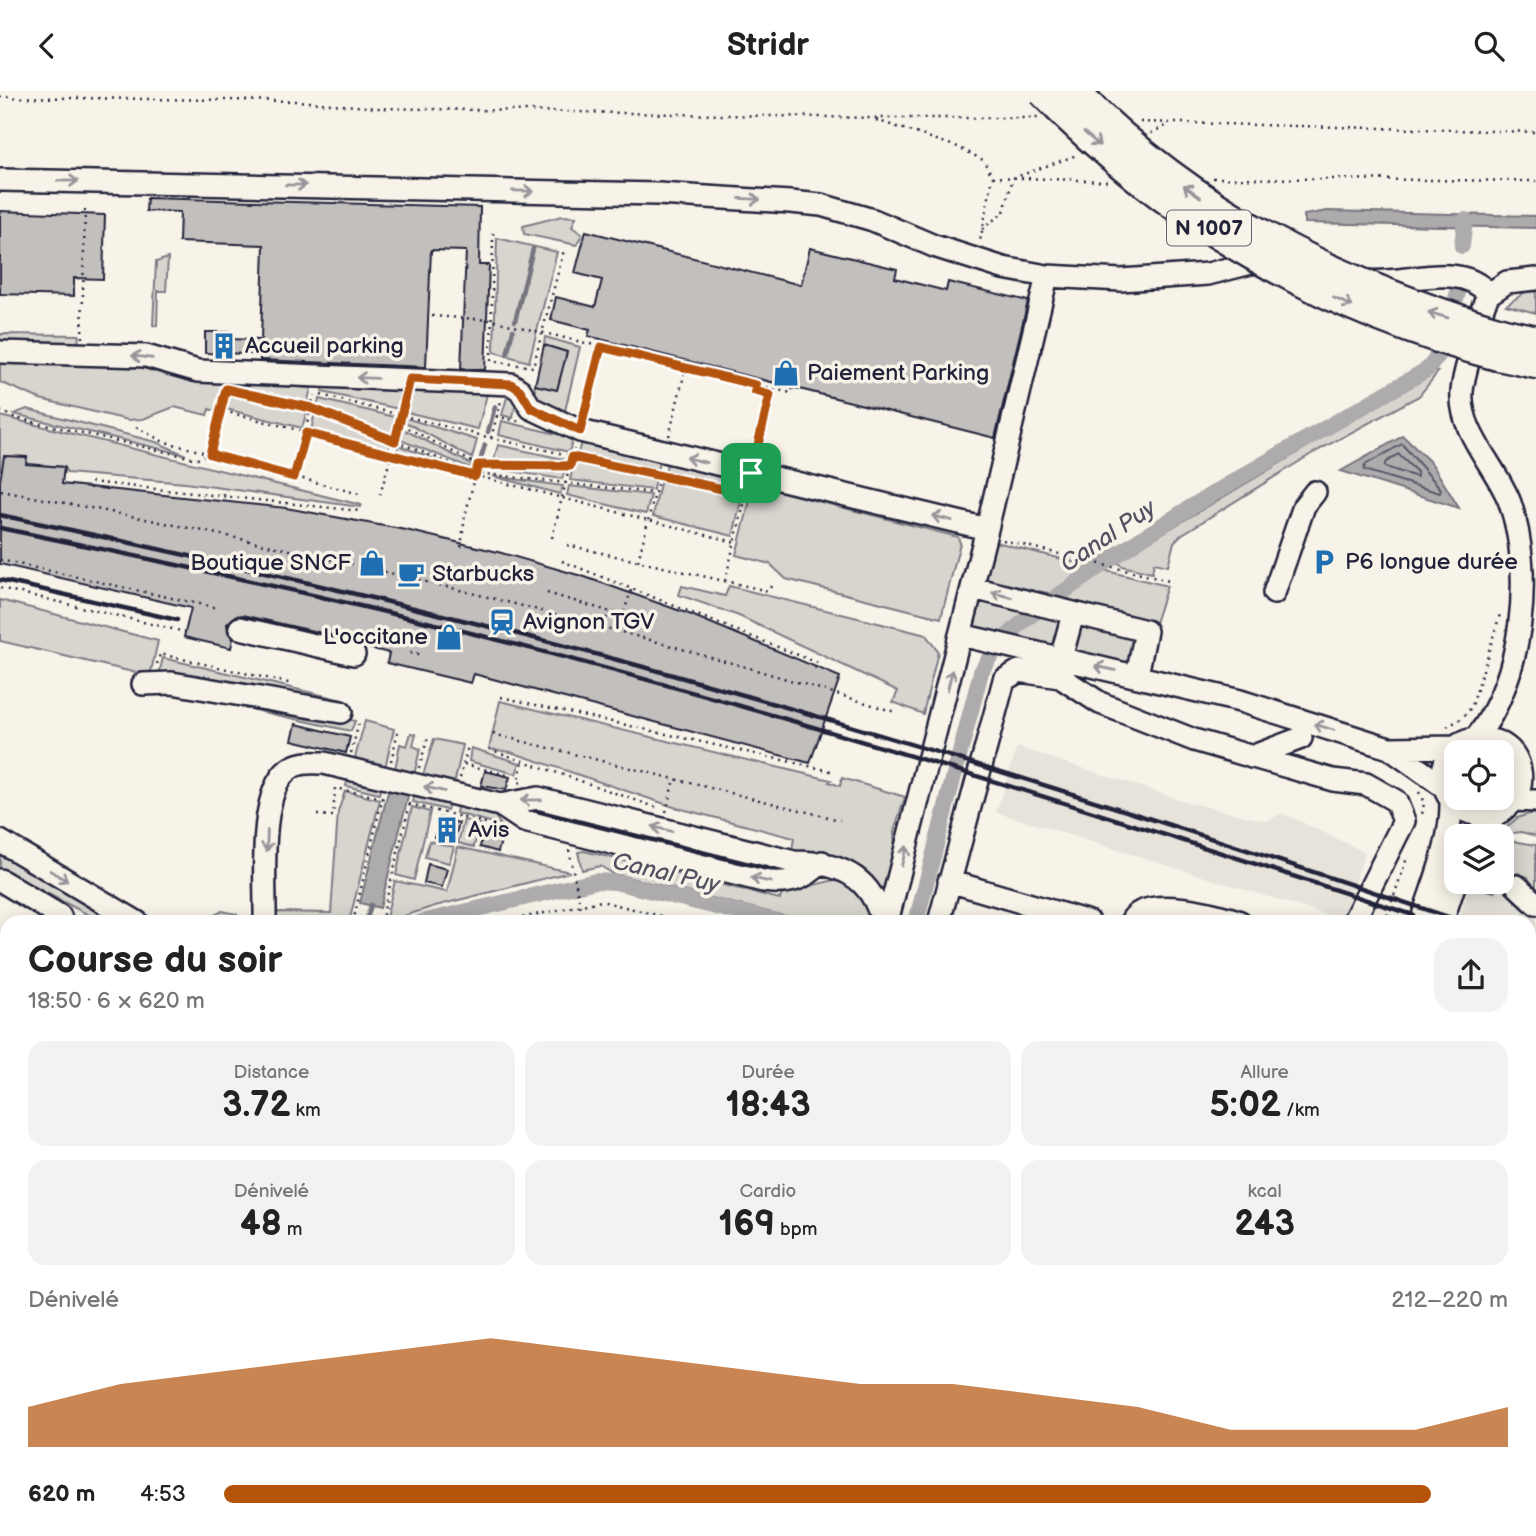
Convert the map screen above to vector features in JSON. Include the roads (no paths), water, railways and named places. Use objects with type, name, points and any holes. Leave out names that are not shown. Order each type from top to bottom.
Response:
[{"type":"highway","name":"N 1007","points":[[1073,91],[1119,136],[1213,206],[1346,280],[1427,312],[1536,363]]},
{"type":"highway","name":"N 1007","points":[[1047,105],[1138,178],[1201,224],[1273,267],[1401,326],[1501,345],[1536,341]]},
{"type":"street","points":[[0,180],[658,194],[790,202],[821,205],[873,220],[934,246],[976,260],[1047,276],[1121,280],[1208,274],[1255,262],[1280,263],[1373,282],[1450,276],[1472,279],[1489,294]]},
{"type":"street","points":[[887,915],[974,588],[1047,276]]},
{"type":"street","points":[[1472,740],[1476,738],[1499,703],[1520,616],[1523,593],[1522,553],[1518,528],[1502,484],[1469,426],[1462,387],[1489,294],[1507,282],[1536,279]]},
{"type":"street","points":[[0,352],[146,356],[198,371],[511,384],[520,390],[531,408],[580,431],[666,452],[749,484],[986,532]]},
{"type":"street","points":[[1274,593],[1304,506],[1315,492]]},
{"type":"street","points":[[974,588],[1146,631],[1137,675]]},
{"type":"street","points":[[1061,658],[1064,611]]},
{"type":"street","points":[[240,628],[354,654]]},
{"type":"street","points":[[961,635],[1258,706],[1389,748],[1444,747]]},
{"type":"street","points":[[941,915],[1004,680],[1019,671],[1060,677],[1100,703],[1140,720],[1251,757],[1333,780],[1366,784],[1396,801],[1404,821],[1357,915]]},
{"type":"street","points":[[150,676],[172,684],[350,717]]},
{"type":"street","points":[[1499,703],[1506,740]]},
{"type":"street","points":[[1251,757],[1301,738]]},
{"type":"street","points":[[1476,738],[1486,740]]},
{"type":"street","points":[[1389,748],[1444,792]]},
{"type":"street","points":[[1514,756],[1528,778],[1521,781],[1514,800],[1536,801]]},
{"type":"street","points":[[265,915],[271,799],[281,777],[290,768],[305,762],[324,763],[500,805],[538,798],[794,862],[822,862],[851,873],[866,889],[881,915]]},
{"type":"street","points":[[1422,915],[1447,838],[1447,810]]},
{"type":"street","points":[[1465,810],[1470,814],[1494,814]]},
{"type":"street","points":[[1486,824],[1500,810]]},
{"type":"street","points":[[0,841],[125,915]]},
{"type":"street","points":[[0,880],[59,915]]},
{"type":"street","points":[[949,881],[1066,915]]},
{"type":"street","points":[[1517,886],[1536,904]]},
{"type":"street","points":[[1444,915],[1451,894]]},
{"type":"street","points":[[1136,915],[1147,908],[1211,911],[1222,915]]},
{"type":"water","points":[[1327,211],[1536,216],[1536,228],[1305,223],[1304,215]]},
{"type":"water","points":[[1403,436],[1432,464],[1459,508],[1341,471]]},
{"type":"water","points":[[389,788],[409,793],[380,908],[360,903]]},
{"type":"waterway","name":"Canal Puy","points":[[1462,246],[1465,220]]},
{"type":"waterway","points":[[515,321],[533,249]]},
{"type":"waterway","name":"Canal Puy","points":[[918,915],[981,672],[1000,644],[1039,609],[1123,550],[1252,470],[1428,369],[1440,353],[1458,292]]},
{"type":"waterway","points":[[507,355],[513,330]]},
{"type":"waterway","points":[[488,432],[495,407]]},
{"type":"waterway","points":[[480,461],[485,445]]},
{"type":"waterway","name":"Canal Puy","points":[[451,915],[596,881],[615,882],[749,915]]},
{"type":"waterway","points":[[368,915],[371,905]]},
{"type":"railway","points":[[0,515],[336,589],[669,674],[1068,792],[1442,915]]},
{"type":"railway","points":[[0,528],[220,574],[439,625],[685,690],[929,761],[1413,915]]},
{"type":"railway","points":[[0,580],[177,620]]},
{"type":"place","name":"Accueil parking","points":[[224,346]]},
{"type":"place","name":"Paiement Parking","points":[[786,373]]},
{"type":"place","name":"P6 longue durée","points":[[1324,562]]},
{"type":"place","name":"Boutique SNCF","points":[[372,563]]},
{"type":"place","name":"Starbucks","points":[[411,574]]},
{"type":"place","name":"Avignon TGV","points":[[502,622]]},
{"type":"place","name":"L'occitane","points":[[449,637]]},
{"type":"place","name":"Avis","points":[[447,830]]}]
